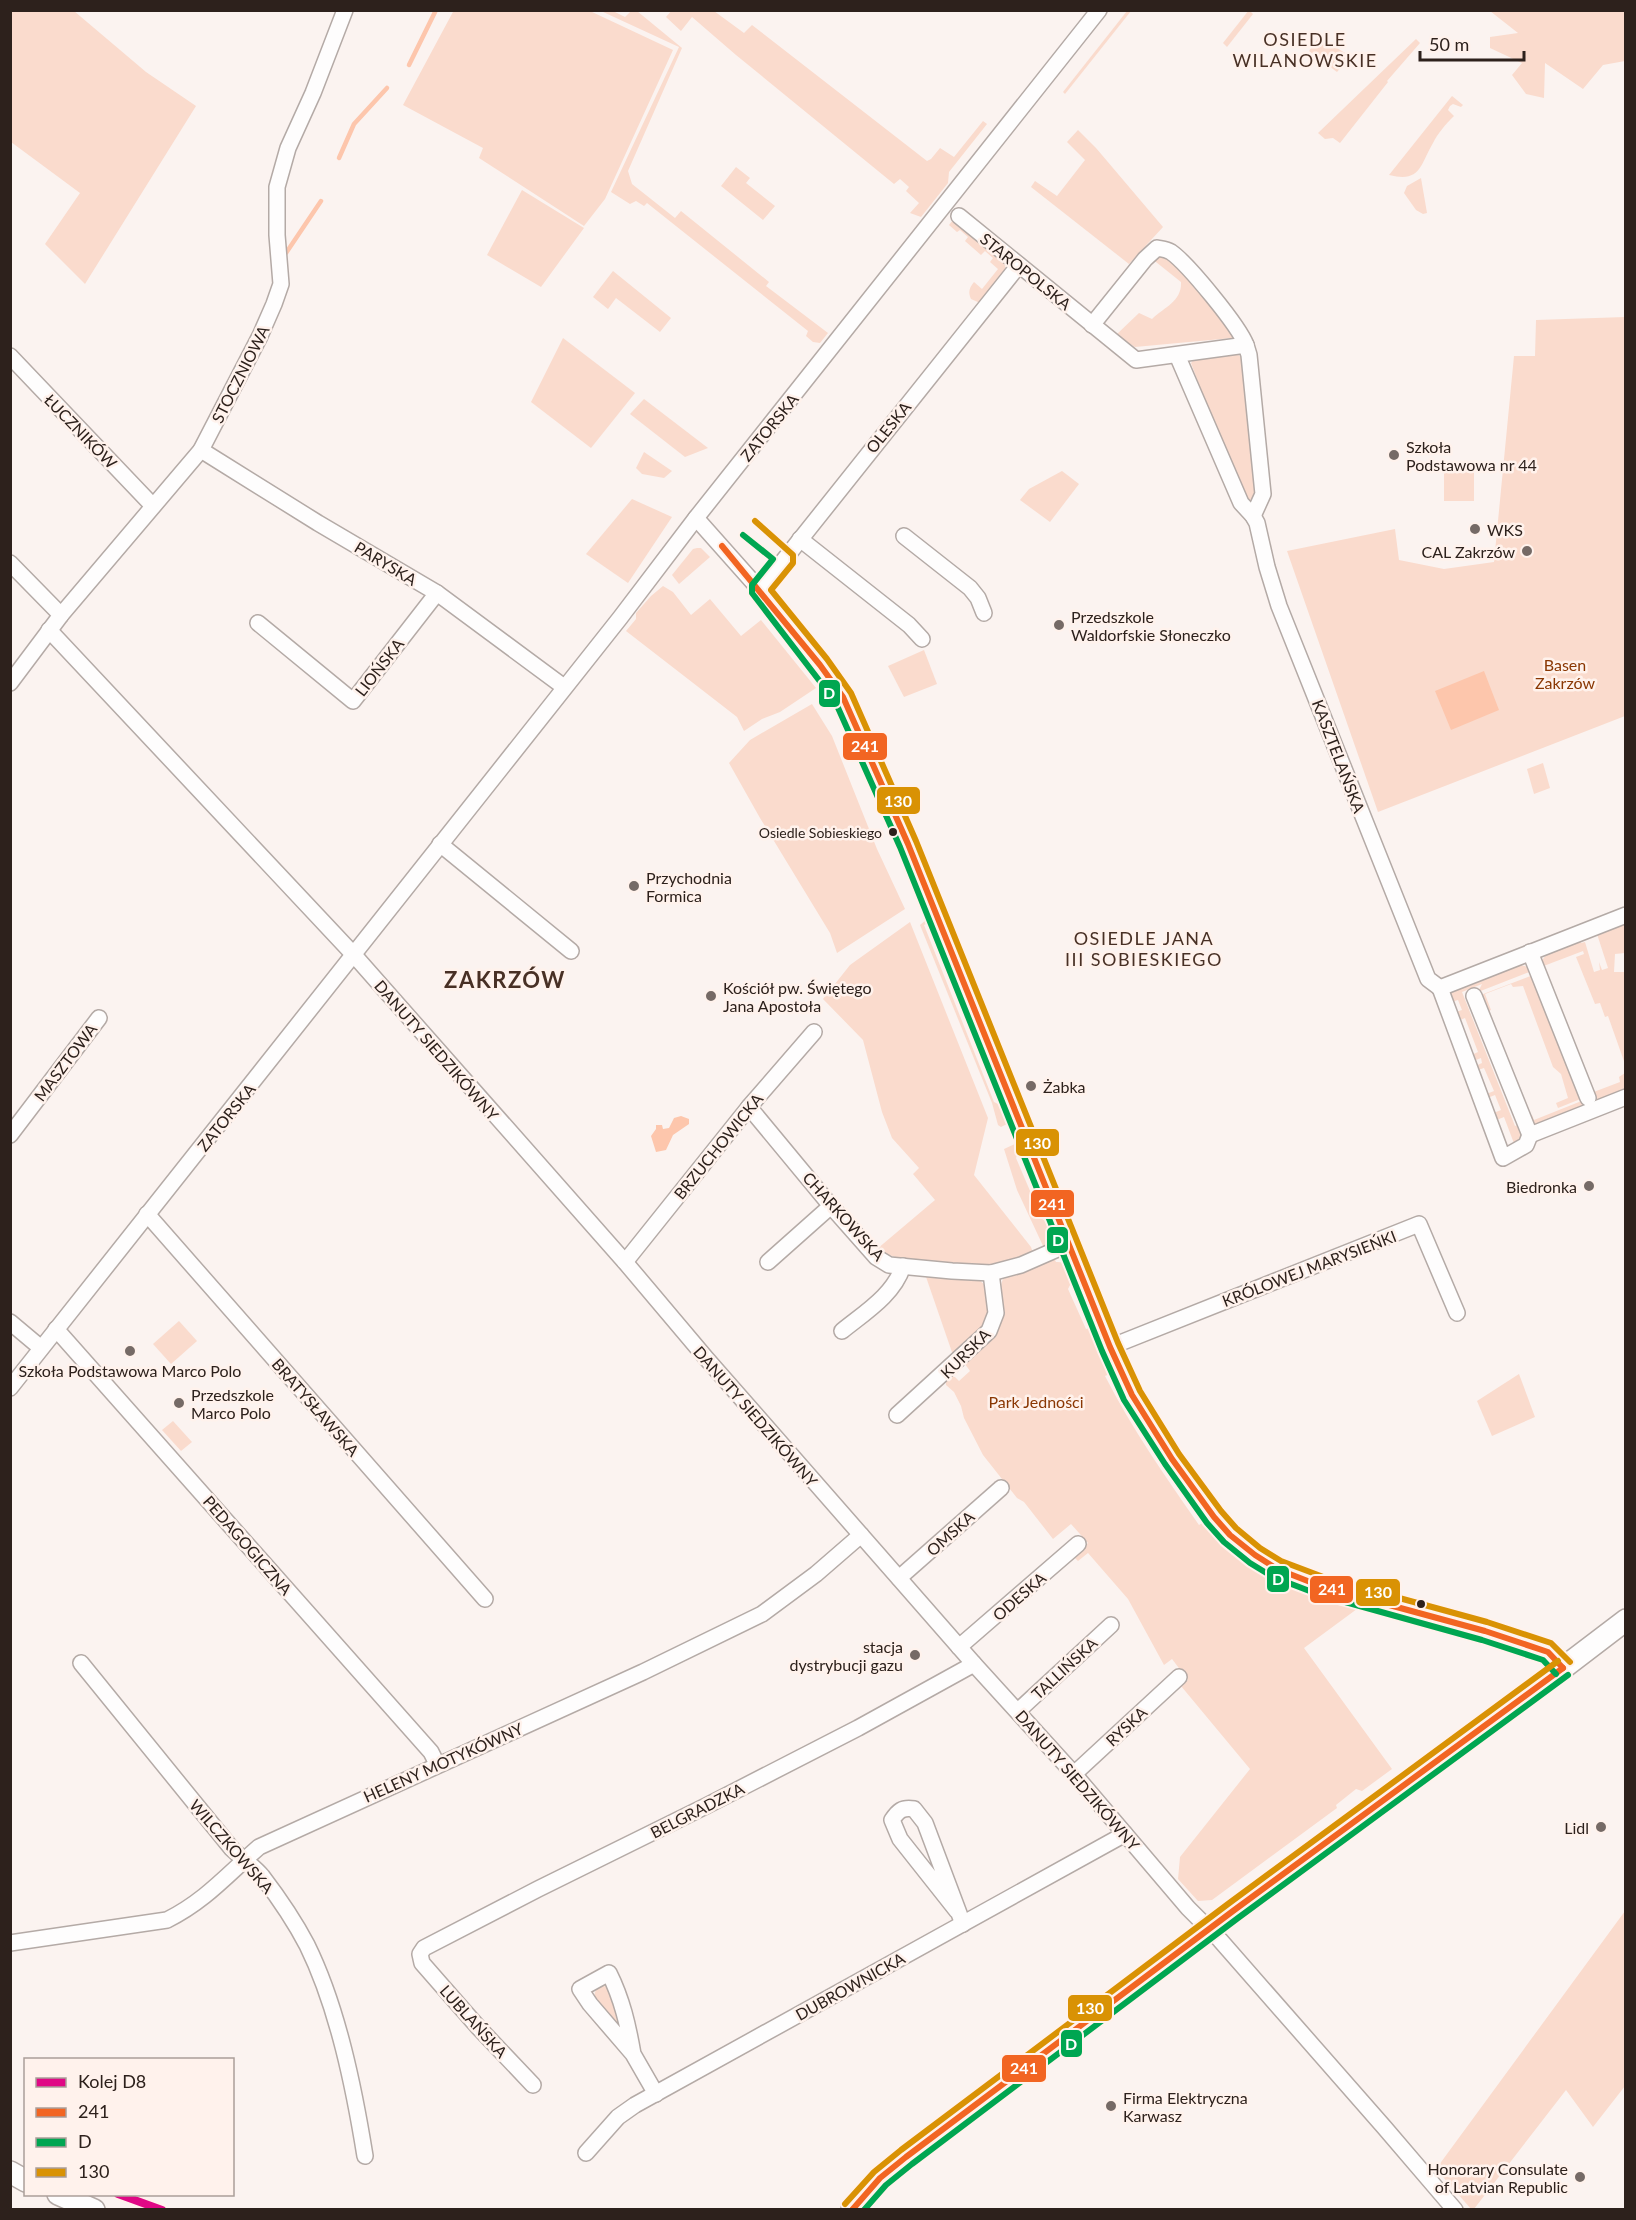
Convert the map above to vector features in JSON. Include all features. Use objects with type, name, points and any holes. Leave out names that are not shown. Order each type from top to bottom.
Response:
[{"type":"street","name":"STOCZNIOWA","points":[[10,683],[61,615],[201,450],[260,336],[281,284],[277,235],[277,187],[288,148],[313,93],[345,10]]},
{"type":"street","name":"ZATORSKA","points":[[10,1388],[1099,10]]},
{"type":"street","name":"STAROPOLSKA","points":[[959,216],[1136,360],[1177,355]]},
{"type":"street","points":[[1092,325],[1145,259],[1157,248],[1172,253],[1195,277],[1233,323],[1250,355],[1263,494],[1254,516]]},
{"type":"street","name":"OLESKA","points":[[760,590],[1019,266]]},
{"type":"street","points":[[1177,355],[1246,345]]},
{"type":"street","name":"KASZTELAŃSKA","points":[[1177,355],[1241,503],[1254,516],[1279,606],[1428,979],[1440,988],[1503,1158],[1526,1145],[1530,1135]]},
{"type":"street","name":"ŁUCZNIKÓW","points":[[10,356],[152,505]]},
{"type":"street","name":"PARYSKA","points":[[201,450],[318,523],[437,593],[564,687]]},
{"type":"street","points":[[696,518],[760,590],[820,665],[843,698],[908,844],[1110,1347],[1132,1395],[1172,1459],[1219,1523],[1255,1556],[1277,1569],[1323,1587],[1476,1629],[1548,1652],[1563,1668]]},
{"type":"street","points":[[904,536],[970,588],[978,598],[984,613]]},
{"type":"street","points":[[800,539],[909,625],[922,639]]},
{"type":"street","points":[[10,563],[61,615]]},
{"type":"street","name":"LIOŃSKA","points":[[258,623],[353,701],[437,593]]},
{"type":"street","name":"DANUTY SIEDZIKÓWNY","points":[[49,630],[354,955],[1455,2210]]},
{"type":"street","points":[[440,844],[572,951]]},
{"type":"street","points":[[1440,988],[1626,915]]},
{"type":"street","points":[[1530,952],[1588,1098]]},
{"type":"street","points":[[1474,996],[1530,1135],[1626,1097]]},
{"type":"street","name":"MASZTOWA","points":[[10,1135],[99,1018]]},
{"type":"street","name":"BRZUCHOWICKA","points":[[625,1262],[749,1107],[813,1032]]},
{"type":"street","name":"CHARKOWSKA","points":[[749,1107],[876,1257],[889,1265],[991,1273],[1021,1265],[1069,1244]]},
{"type":"street","points":[[768,1262],[831,1206]]},
{"type":"street","name":"BRATYSŁAWSKA","points":[[147,1214],[485,1599]]},
{"type":"street","name":"KRÓLOWEJ MARYSIEŃKI","points":[[1110,1347],[1419,1224],[1457,1313]]},
{"type":"street","points":[[842,1331],[890,1291],[900,1276],[903,1266]]},
{"type":"street","name":"KURSKA","points":[[897,1415],[989,1331],[996,1313],[991,1273]]},
{"type":"street","points":[[10,1322],[41,1348]]},
{"type":"street","name":"PEDAGOGICZNA","points":[[56,1329],[423,1743],[437,1764]]},
{"type":"street","name":"OMSKA","points":[[899,1578],[1000,1488]]},
{"type":"street","name":"HELENY MOTYKÓWNY","points":[[10,1943],[166,1920],[188,1909],[212,1892],[259,1847],[652,1668],[762,1614],[816,1574],[861,1535]]},
{"type":"street","name":"ODESKA","points":[[960,1647],[1078,1544]]},
{"type":"street","points":[[852,2210],[880,2178],[906,2157],[1626,1620]]},
{"type":"street","name":"TALLIŃSKA","points":[[1018,1712],[1111,1624]]},
{"type":"street","name":"WILCZKOWSKA","points":[[81,1663],[231,1849],[261,1874],[308,1947],[331,2006],[358,2116],[365,2156]]},
{"type":"street","name":"BELGRADZKA","points":[[420,1954],[430,1943],[726,1796],[858,1728],[974,1664]]},
{"type":"street","name":"RYSKA","points":[[1074,1774],[1179,1677]]},
{"type":"street","points":[[906,1808],[914,1809],[925,1823],[960,1917],[900,1839],[892,1820],[897,1811],[906,1808]]},
{"type":"street","name":"DUBROWNICKA","points":[[586,2153],[618,2116],[960,1917],[1125,1834]]},
{"type":"street","name":"LUBLAŃSKA","points":[[420,1954],[422,1963],[428,1971],[533,2085]]},
{"type":"street","points":[[633,2054],[625,2011],[609,1973],[580,1989],[633,2054],[656,2094]]},
{"type":"street","points":[[10,2172],[24,2180]]},
{"type":"street","points":[[62,2196],[94,2210]]},
{"type":"green space","points":[[454,10],[590,11],[673,50],[605,199],[584,226],[479,158],[483,148],[403,105]]},
{"type":"green space","points":[[672,10],[714,11],[744,33],[752,25],[927,161],[940,148],[954,157],[983,121],[987,124],[949,172],[948,183],[921,217],[910,213],[919,203],[906,191],[909,187],[900,179],[894,184],[692,17],[681,31],[666,17]]},
{"type":"green space","points":[[1249,10],[1253,14],[1227,47],[1223,43]]},
{"type":"green space","points":[[10,11],[74,11],[146,72],[196,106],[85,284],[45,244],[80,193],[11,142]]},
{"type":"green space","points":[[601,11],[613,11],[625,17],[631,11],[637,11],[682,48],[628,171],[632,184],[675,218],[681,211],[769,282],[766,286],[828,333],[820,343],[813,342],[806,336],[808,331],[647,203],[644,206],[636,201],[630,204],[611,192],[679,47]]},
{"type":"green space","points":[[1127,11],[1131,11],[1065,94],[1063,92]]},
{"type":"green space","points":[[1490,11],[1625,11],[1625,61],[1603,65],[1583,89],[1545,63],[1544,98],[1526,94],[1512,75],[1522,63],[1490,48],[1490,37],[1518,33]]},
{"type":"green space","points":[[1319,37],[1350,56],[1337,72],[1309,51]]},
{"type":"green space","points":[[1416,39],[1420,43],[1387,81],[1340,143],[1333,138],[1325,139],[1318,133]]},
{"type":"green space","points":[[1452,96],[1463,105],[1461,107],[1453,104],[1450,106],[1448,110],[1454,116],[1437,136],[1422,165],[1414,174],[1408,176],[1389,175]]},
{"type":"green space","points":[[1078,130],[1163,227],[1129,264],[1031,187],[1035,181],[1057,196],[1085,160],[1067,142]]},
{"type":"green space","points":[[736,167],[750,178],[746,183],[775,206],[763,220],[721,186]]},
{"type":"green space","points":[[1421,178],[1427,213],[1423,214],[1416,210],[1404,193],[1407,186]]},
{"type":"green space","points":[[522,190],[584,228],[541,287],[487,255]]},
{"type":"green space","points":[[953,220],[1004,261],[1006,270],[980,303],[971,299],[969,292],[971,286],[974,282],[982,289],[998,269],[990,262],[993,258],[985,251],[981,255],[965,241],[968,237],[949,225]]},
{"type":"green space","points":[[1162,252],[1231,326],[1232,338],[1135,347],[1116,335],[1139,313],[1152,319],[1172,303],[1179,294],[1181,282],[1151,258]]},
{"type":"green space","points":[[613,271],[671,318],[660,332],[616,298],[608,309],[593,297]]},
{"type":"green space","name":"Basen Zakrzów","points":[[1625,317],[1625,716],[1378,812],[1287,551],[1395,529],[1399,560],[1444,569],[1494,562],[1514,356],[1535,356],[1536,320]]},
{"type":"green space","points":[[563,338],[635,393],[591,448],[531,402]]},
{"type":"green space","points":[[1235,353],[1243,358],[1256,495],[1250,500],[1246,499],[1217,433],[1191,363],[1194,359]]},
{"type":"green space","points":[[644,399],[708,448],[685,457],[630,414]]},
{"type":"green space","points":[[644,452],[672,471],[664,478],[642,474],[636,468]]},
{"type":"green space","points":[[1062,471],[1079,484],[1050,522],[1020,500],[1029,489]]},
{"type":"green space","points":[[1474,472],[1474,501],[1444,501],[1444,473]]},
{"type":"green space","points":[[632,499],[672,517],[628,583],[586,554]]},
{"type":"green space","points":[[701,548],[710,557],[679,584],[672,575],[693,549]]},
{"type":"green space","points":[[663,586],[673,592],[691,615],[710,599],[741,636],[761,620],[816,688],[780,712],[762,719],[744,731],[737,717],[626,631],[636,619],[636,613]]},
{"type":"green space","points":[[924,650],[937,684],[904,697],[888,666]]},
{"type":"green space","points":[[812,704],[832,736],[877,849],[905,909],[837,953],[830,933],[729,763],[750,740]]},
{"type":"green space","points":[[1543,763],[1550,788],[1534,794],[1527,769]]},
{"type":"green space","points":[[926,920],[930,922],[924,925],[994,1102],[998,1104],[1005,1101],[1013,1121],[1001,1127],[998,1125],[992,1103],[920,925]]},
{"type":"green space","points":[[1625,920],[1625,953],[1615,954],[1614,972],[1625,972],[1625,1064],[1608,1016],[1605,1017],[1600,1003],[1595,1004],[1576,957],[1584,954],[1583,951],[1541,967],[1546,956],[1566,947],[1568,941],[1579,937],[1581,943],[1585,942],[1594,972],[1600,970],[1599,962],[1602,970],[1608,968],[1595,933]]},
{"type":"green space","points":[[910,922],[988,1118],[974,1175],[1031,1247],[1033,1253],[1003,1264],[982,1267],[933,1264],[899,1258],[877,1249],[935,1200],[913,1174],[919,1168],[892,1138],[882,1112],[863,1040],[823,999],[850,965]]},
{"type":"green space","points":[[1520,965],[1529,967],[1532,971],[1478,992],[1482,984],[1462,992],[1515,1126],[1521,1124],[1526,1135],[1515,1146],[1504,1117],[1494,1121],[1491,1114],[1501,1110],[1495,1095],[1485,1099],[1484,1095],[1494,1091],[1484,1068],[1475,1071],[1473,1067],[1482,1063],[1481,1058],[1471,1062],[1469,1056],[1478,1052],[1465,1018],[1455,1022],[1452,1013],[1462,1010],[1458,1000],[1448,1003],[1450,993],[1456,988],[1463,985],[1467,987]]},
{"type":"green space","points":[[1533,975],[1583,1098],[1558,1108],[1556,1103],[1568,1098],[1561,1074],[1553,1067],[1523,986],[1513,987],[1511,984],[1485,994],[1491,1010],[1486,1012],[1478,996]]},
{"type":"green space","points":[[1625,1073],[1625,1092],[1603,1101],[1595,1098],[1591,1093],[1620,1082],[1619,1077]]},
{"type":"green space","points":[[1584,1100],[1584,1106],[1533,1128],[1527,1117],[1532,1115],[1534,1120]]},
{"type":"green space","points":[[1021,1141],[1022,1145],[1016,1158],[1042,1219],[1051,1224],[1054,1234],[1052,1241],[1048,1243],[1050,1246],[1044,1248],[1017,1190],[1004,1149]]},
{"type":"green space","name":"Park Jedności","points":[[1054,1258],[1056,1262],[1063,1263],[1069,1269],[1073,1279],[1068,1289],[1086,1329],[1095,1326],[1114,1372],[1105,1376],[1115,1396],[1149,1452],[1199,1525],[1208,1519],[1252,1562],[1291,1584],[1361,1606],[1304,1648],[1392,1769],[1362,1791],[1356,1789],[1336,1805],[1337,1808],[1212,1900],[1198,1901],[1178,1879],[1180,1857],[1250,1769],[1181,1686],[1188,1680],[1172,1659],[1164,1665],[1128,1599],[1088,1553],[1078,1561],[1073,1556],[1088,1543],[1071,1524],[1053,1539],[1024,1502],[1017,1498],[983,1455],[954,1392],[946,1385],[946,1380],[950,1376],[959,1381],[970,1371],[965,1364],[967,1361],[987,1343],[998,1329],[1003,1313],[1001,1288],[1003,1279]]},
{"type":"green space","points":[[925,1274],[978,1279],[985,1285],[989,1320],[954,1358]]},
{"type":"green space","points":[[179,1321],[197,1341],[171,1364],[153,1344]]},
{"type":"green space","points":[[1519,1374],[1535,1417],[1492,1436],[1477,1401]]},
{"type":"green space","points":[[173,1421],[192,1442],[181,1451],[162,1430]]},
{"type":"green space","points":[[1625,1911],[1625,2086],[1593,2127],[1566,2090],[1474,2209],[1471,2209],[1436,2169]]},
{"type":"green space","points":[[609,1987],[624,2036],[595,2000],[596,1990]]},
{"type":"shaded area","points":[[1484,671],[1499,710],[1451,730],[1435,691]]},
{"type":"shaded area","points":[[681,1116],[689,1119],[689,1124],[673,1135],[666,1150],[656,1152],[651,1136],[656,1125],[662,1125],[663,1129],[669,1128],[674,1118]]},
{"type":"waterway","points":[[409,65],[436,10]]},
{"type":"waterway","points":[[339,158],[354,124],[387,88]]},
{"type":"waterway","points":[[286,253],[321,201]]},
{"type":"rail line","name":"D8","points":[[124,2196],[162,2210]]},
{"type":"transit line","name":"130","points":[[755,521],[793,555],[793,563],[771,590],[827,659],[851,693],[916,841],[1118,1343],[1140,1391],[1179,1454],[1236,1528],[1260,1548],[1281,1561],[1326,1578],[1487,1622],[1551,1643],[1570,1662]]},
{"type":"transit line","name":"D","points":[[743,535],[773,559],[752,585],[752,593],[835,701],[900,847],[1102,1351],[1124,1400],[1165,1464],[1207,1523],[1224,1542],[1250,1563],[1273,1577],[1320,1595],[1482,1640],[1543,1660],[1556,1674]]},
{"type":"transit line","name":"241","points":[[722,546],[820,665],[843,697],[908,844],[1110,1347],[1132,1395],[1172,1459],[1214,1517],[1230,1535],[1277,1569],[1323,1587],[1485,1631],[1548,1652],[1563,1668]]},
{"type":"transit line","name":"130","points":[[845,2204],[874,2172],[901,2150],[1228,1904],[1558,1661]]},
{"type":"transit line","name":"241","points":[[852,2210],[880,2178],[906,2157],[1233,1911],[1563,1668]]},
{"type":"transit line","name":"D","points":[[864,2210],[886,2185],[912,2164],[1238,1918],[1568,1675]]},
{"type":"place","name":"Szkoła Podstawowa nr 44","points":[[1394,455]]},
{"type":"place","name":"WKS","points":[[1475,529]]},
{"type":"place","name":"CAL Zakrzów","points":[[1527,551]]},
{"type":"place","name":"Przedszkole Waldorfskie Słoneczko","points":[[1059,625]]},
{"type":"place","name":"Osiedle Sobieskiego","points":[[893,832]]},
{"type":"place","name":"Przychodnia Formica","points":[[634,886]]},
{"type":"place","name":"Kościół pw. Świętego Jana Apostoła","points":[[711,996]]},
{"type":"place","name":"Żabka","points":[[1031,1086]]},
{"type":"place","name":"Biedronka","points":[[1589,1186]]},
{"type":"place","name":"Szkoła Podstawowa Marco Polo","points":[[130,1351]]},
{"type":"place","name":"Przedszkole Marco Polo","points":[[179,1403]]},
{"type":"place","name":"stacja dystrybucji gazu","points":[[915,1655]]},
{"type":"place","name":"Lidl","points":[[1601,1827]]},
{"type":"place","name":"Firma Elektryczna Karwasz","points":[[1111,2106]]},
{"type":"place","name":"Honorary Consulate of Latvian Republic","points":[[1580,2177]]},
{"type":"district","name":"OSIEDLE WILANOWSKIE","points":[[1305,49]]},
{"type":"district","name":"OSIEDLE JANA III SOBIESKIEGO","points":[[1144,948]]},
{"type":"district","name":"ZAKRZÓW","points":[[505,979]]}]
